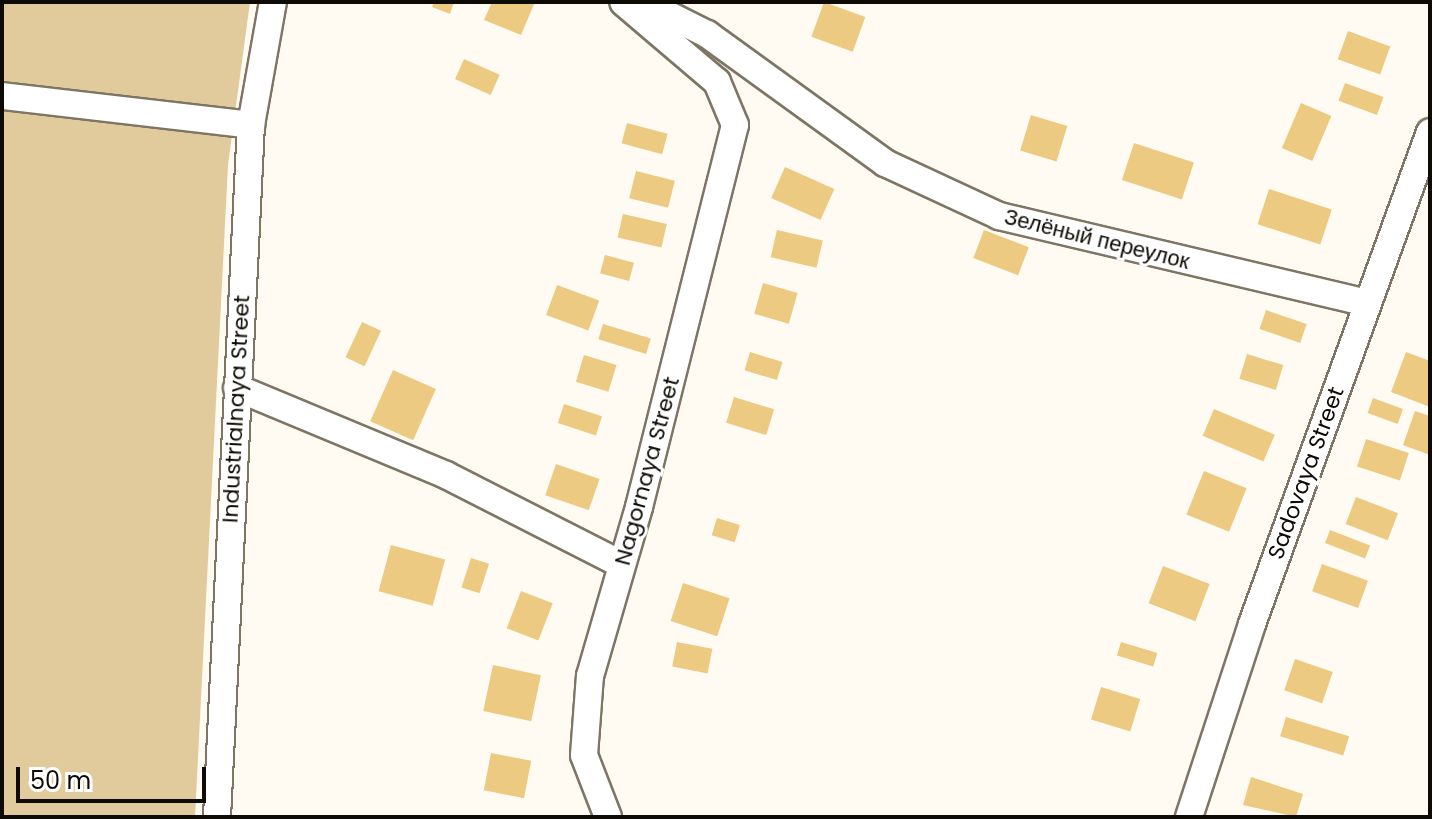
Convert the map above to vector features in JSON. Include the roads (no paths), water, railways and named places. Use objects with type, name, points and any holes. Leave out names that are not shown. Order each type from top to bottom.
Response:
[{"type":"street","name":"Industrialnaya Street","points":[[217,817],[251,125],[273,2]]},
{"type":"street","name":"Nagornaya Street","points":[[608,817],[584,755],[590,676],[735,125],[717,82],[623,2]]},
{"type":"street","name":"Зелёный переулок","points":[[643,2],[707,34],[885,163],[999,216],[1366,303]]},
{"type":"street","points":[[2,96],[251,125]]},
{"type":"street","name":"Sadovaya Street","points":[[1189,817],[1366,303],[1430,132]]},
{"type":"street","points":[[237,388],[446,475],[621,564]]}]
